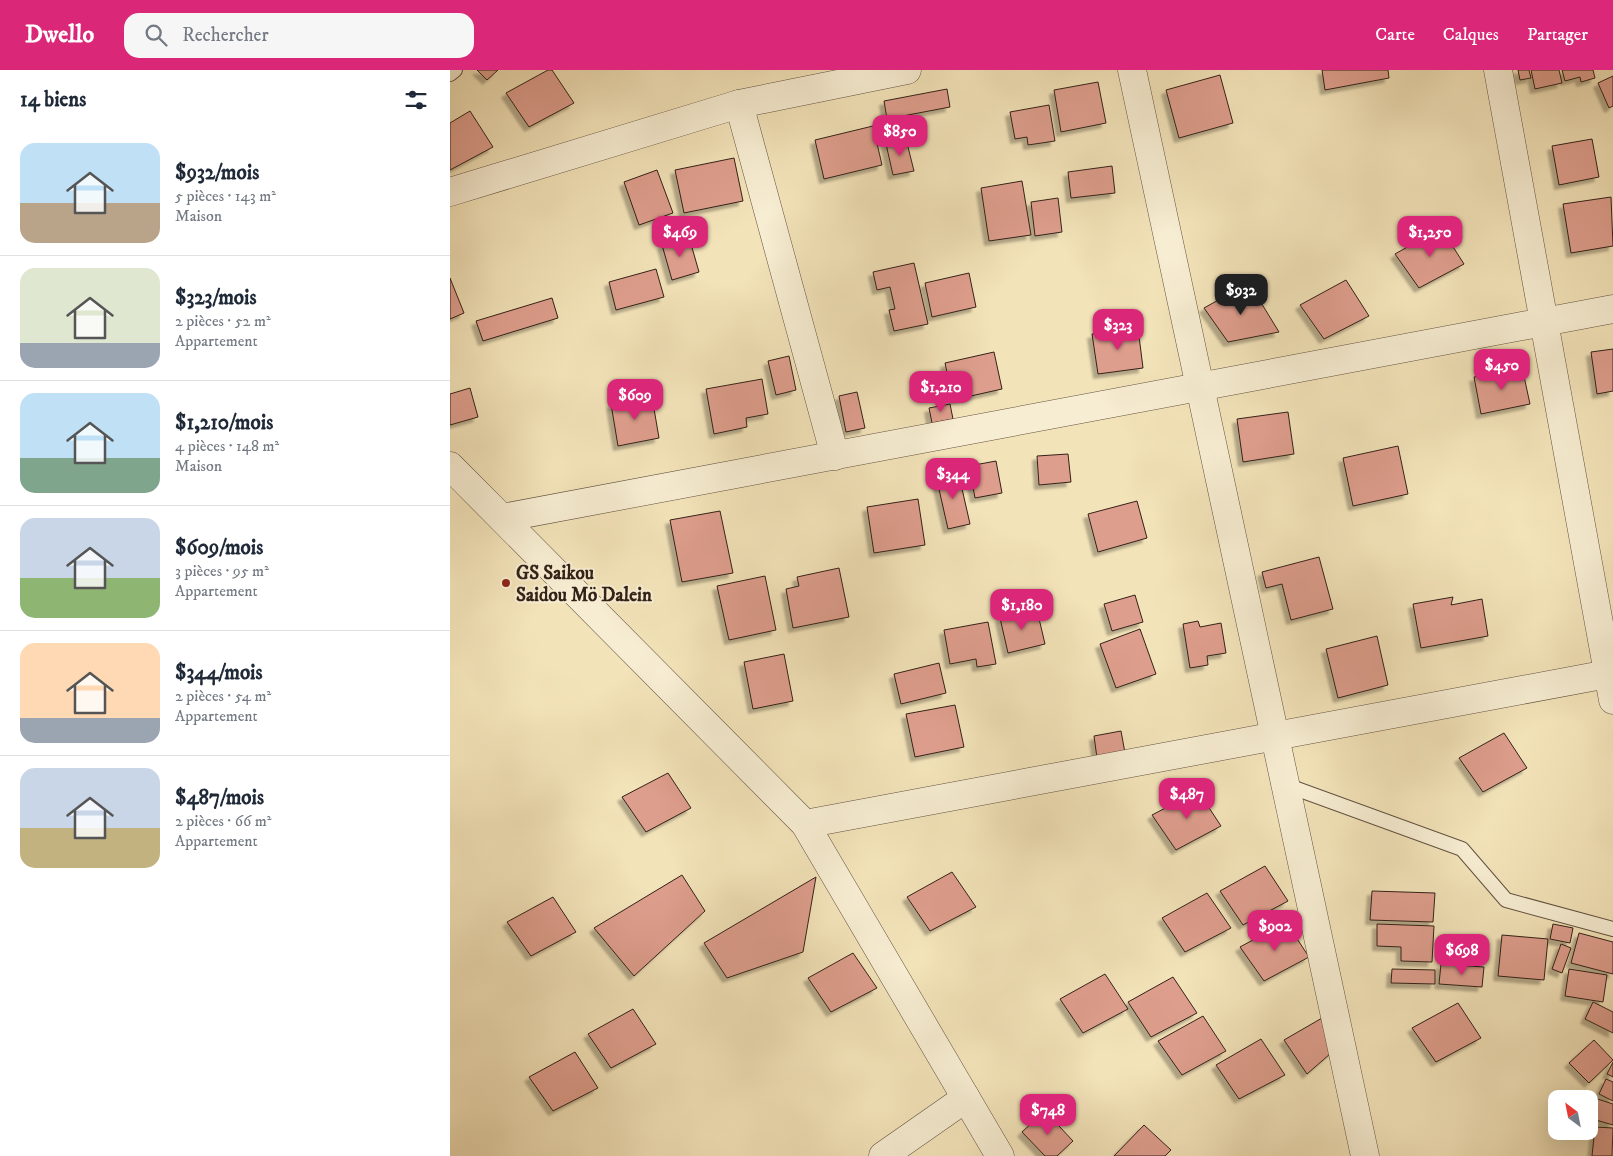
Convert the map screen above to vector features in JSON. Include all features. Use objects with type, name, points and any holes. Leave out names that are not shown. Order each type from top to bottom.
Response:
[{"type":"street","points":[[450,192],[739,104],[907,70]]},
{"type":"street","points":[[1132,70],[1365,1156]]},
{"type":"street","points":[[805,824],[1275,736],[1611,682],[1498,70]]},
{"type":"street","points":[[739,104],[835,456]]},
{"type":"street","points":[[502,518],[1613,309]]},
{"type":"street","points":[[450,466],[805,824],[1000,1156]]},
{"type":"street","points":[[883,1156],[966,1098]]},
{"type":"lane","points":[[450,74],[455,70]]},
{"type":"lane","points":[[1286,785],[1462,849],[1506,900],[1613,929]]},
{"type":"building","points":[[477,70],[498,70],[487,80]]},
{"type":"building","points":[[548,70],[552,70],[574,103],[529,127],[506,93]]},
{"type":"building","points":[[1322,70],[1388,70],[1389,78],[1325,90]]},
{"type":"building","points":[[1518,70],[1529,70],[1531,78],[1520,80]]},
{"type":"building","points":[[1531,70],[1559,70],[1562,83],[1535,89]]},
{"type":"building","points":[[1562,70],[1593,70],[1595,78],[1581,82],[1580,77],[1565,81]]},
{"type":"building","points":[[1220,75],[1233,123],[1179,138],[1166,90]]},
{"type":"building","points":[[1613,76],[1613,106],[1609,108],[1598,83]]},
{"type":"building","points":[[1098,82],[1106,123],[1061,132],[1054,90]]},
{"type":"building","points":[[947,89],[950,107],[887,119],[884,101]]},
{"type":"building","points":[[1049,105],[1055,141],[1028,145],[1027,137],[1015,139],[1010,112]]},
{"type":"building","points":[[470,111],[493,147],[450,170],[450,123]]},
{"type":"building","points":[[873,126],[882,165],[824,179],[815,140]]},
{"type":"building","points":[[906,139],[914,171],[893,175],[886,144]]},
{"type":"building","points":[[1592,139],[1599,177],[1559,185],[1552,146]]},
{"type":"building","points":[[734,158],[743,201],[684,213],[675,170]]},
{"type":"building","points":[[1112,166],[1115,193],[1071,198],[1068,172]]},
{"type":"building","points":[[657,170],[673,213],[639,225],[624,182]]},
{"type":"building","points":[[1022,181],[1031,235],[989,241],[981,188]]},
{"type":"building","points":[[1611,197],[1613,246],[1571,253],[1563,204]]},
{"type":"building","points":[[1058,198],[1062,232],[1035,236],[1031,202]]},
{"type":"building","points":[[1441,228],[1464,264],[1419,288],[1395,254]]},
{"type":"building","points":[[689,237],[699,272],[672,280],[662,245]]},
{"type":"building","points":[[914,263],[928,324],[894,331],[889,310],[895,309],[890,287],[877,290],[873,272]]},
{"type":"building","points":[[656,269],[664,297],[616,310],[609,282]]},
{"type":"building","points":[[969,273],[976,307],[932,317],[925,283]]},
{"type":"building","points":[[450,278],[464,313],[450,319]]},
{"type":"building","points":[[1346,280],[1369,316],[1324,339],[1300,305]]},
{"type":"building","points":[[1249,283],[1279,332],[1228,342],[1204,308]]},
{"type":"building","points":[[552,298],[558,318],[483,341],[476,321]]},
{"type":"building","points":[[1138,328],[1143,368],[1098,374],[1092,334]]},
{"type":"building","points":[[1613,349],[1613,391],[1597,394],[1591,352]]},
{"type":"building","points":[[994,352],[1002,389],[953,400],[945,363]]},
{"type":"building","points":[[789,356],[796,390],[776,395],[768,361]]},
{"type":"building","points":[[1522,367],[1530,404],[1481,414],[1474,377]]},
{"type":"building","points":[[762,379],[768,414],[746,418],[747,427],[714,434],[706,389]]},
{"type":"building","points":[[470,388],[478,417],[450,425],[450,394]]},
{"type":"building","points":[[857,392],[865,428],[846,432],[839,396]]},
{"type":"building","points":[[652,397],[659,438],[618,446],[611,404]]},
{"type":"building","points":[[950,404],[953,419],[932,423],[929,408]]},
{"type":"building","points":[[1288,412],[1294,454],[1243,462],[1237,419]]},
{"type":"building","points":[[1398,446],[1408,494],[1353,506],[1343,458]]},
{"type":"building","points":[[1068,454],[1071,482],[1039,485],[1037,456]]},
{"type":"building","points":[[996,461],[1002,493],[975,498],[969,466]]},
{"type":"building","points":[[958,471],[970,524],[948,529],[936,476]]},
{"type":"building","points":[[918,499],[925,545],[874,553],[867,507]]},
{"type":"building","points":[[1137,501],[1147,538],[1098,552],[1088,514]]},
{"type":"building","points":[[720,511],[733,573],[682,582],[670,520]]},
{"type":"building","points":[[1319,557],[1333,609],[1291,620],[1282,584],[1266,588],[1262,572]]},
{"type":"building","points":[[839,568],[849,617],[793,628],[786,589],[799,586],[797,577]]},
{"type":"building","points":[[765,576],[776,630],[729,640],[717,586]]},
{"type":"building","points":[[1135,595],[1143,622],[1112,631],[1104,604]]},
{"type":"building","points":[[1453,597],[1451,605],[1482,599],[1488,636],[1421,648],[1413,604]]},
{"type":"building","points":[[1037,610],[1045,644],[1008,653],[1000,618]]},
{"type":"building","points":[[1198,621],[1200,627],[1221,623],[1226,653],[1207,656],[1208,665],[1190,668],[1183,624]]},
{"type":"building","points":[[988,622],[996,664],[977,667],[976,659],[950,664],[944,630]]},
{"type":"building","points":[[1140,629],[1156,674],[1116,688],[1100,644]]},
{"type":"building","points":[[1377,636],[1388,685],[1338,698],[1326,649]]},
{"type":"building","points":[[784,654],[793,701],[753,709],[744,662]]},
{"type":"building","points":[[939,663],[946,693],[901,704],[894,674]]},
{"type":"building","points":[[955,705],[964,747],[915,757],[906,714]]},
{"type":"building","points":[[1121,731],[1125,753],[1097,758],[1094,736]]},
{"type":"building","points":[[1504,733],[1527,768],[1483,792],[1459,758]]},
{"type":"building","points":[[668,773],[691,808],[646,832],[622,797]]},
{"type":"building","points":[[1198,791],[1221,826],[1176,850],[1152,815]]},
{"type":"building","points":[[1265,866],[1288,901],[1243,925],[1220,891]]},
{"type":"building","points":[[952,872],[976,907],[930,931],[907,897]]},
{"type":"building","points":[[682,875],[705,911],[634,976],[594,928]]},
{"type":"building","points":[[816,877],[803,952],[727,978],[704,943]]},
{"type":"building","points":[[1372,891],[1435,893],[1433,922],[1370,920]]},
{"type":"building","points":[[1207,893],[1231,928],[1185,952],[1162,918]]},
{"type":"building","points":[[553,897],[576,932],[531,956],[507,922]]},
{"type":"building","points":[[1286,922],[1309,957],[1264,981],[1240,947]]},
{"type":"building","points":[[1377,924],[1434,926],[1432,962],[1401,961],[1401,947],[1377,946]]},
{"type":"building","points":[[1553,924],[1573,928],[1570,943],[1550,939]]},
{"type":"building","points":[[1579,933],[1613,942],[1613,974],[1571,963]]},
{"type":"building","points":[[1502,935],[1548,939],[1544,980],[1498,976]]},
{"type":"building","points":[[1561,944],[1571,948],[1562,973],[1552,969]]},
{"type":"building","points":[[853,953],[877,988],[831,1012],[808,978]]},
{"type":"building","points":[[1441,964],[1484,967],[1482,987],[1439,984]]},
{"type":"building","points":[[1392,969],[1435,970],[1435,984],[1391,983]]},
{"type":"building","points":[[1569,969],[1607,975],[1603,1002],[1565,996]]},
{"type":"building","points":[[1105,974],[1128,1009],[1083,1033],[1060,999]]},
{"type":"building","points":[[1173,977],[1197,1013],[1151,1037],[1128,1002]]},
{"type":"building","points":[[1593,1002],[1613,1012],[1613,1033],[1585,1019]]},
{"type":"building","points":[[1458,1003],[1481,1038],[1436,1062],[1412,1028]]},
{"type":"building","points":[[633,1009],[656,1044],[611,1068],[588,1034]]},
{"type":"building","points":[[1329,1014],[1338,1047],[1307,1074],[1284,1040]]},
{"type":"building","points":[[1203,1016],[1226,1051],[1182,1075],[1158,1041]]},
{"type":"building","points":[[1261,1039],[1285,1075],[1239,1099],[1216,1065]]},
{"type":"building","points":[[1594,1040],[1613,1060],[1589,1083],[1569,1063]]},
{"type":"building","points":[[575,1052],[598,1088],[553,1111],[529,1077]]},
{"type":"building","points":[[1613,1062],[1613,1077],[1607,1074]]},
{"type":"building","points":[[1606,1079],[1613,1082],[1613,1101],[1599,1094]]},
{"type":"building","points":[[1598,1099],[1613,1104],[1613,1125],[1598,1121]]},
{"type":"building","points":[[1045,1111],[1073,1141],[1057,1156],[1045,1156],[1022,1132]]},
{"type":"building","points":[[1144,1125],[1171,1150],[1165,1156],[1114,1156]]},
{"type":"building","points":[[1598,1127],[1613,1128],[1612,1156],[1592,1156],[1594,1140],[1598,1140]]},
{"type":"place","name":"GS Saikou Saidou Mö Dalein","points":[[506,583]]}]
